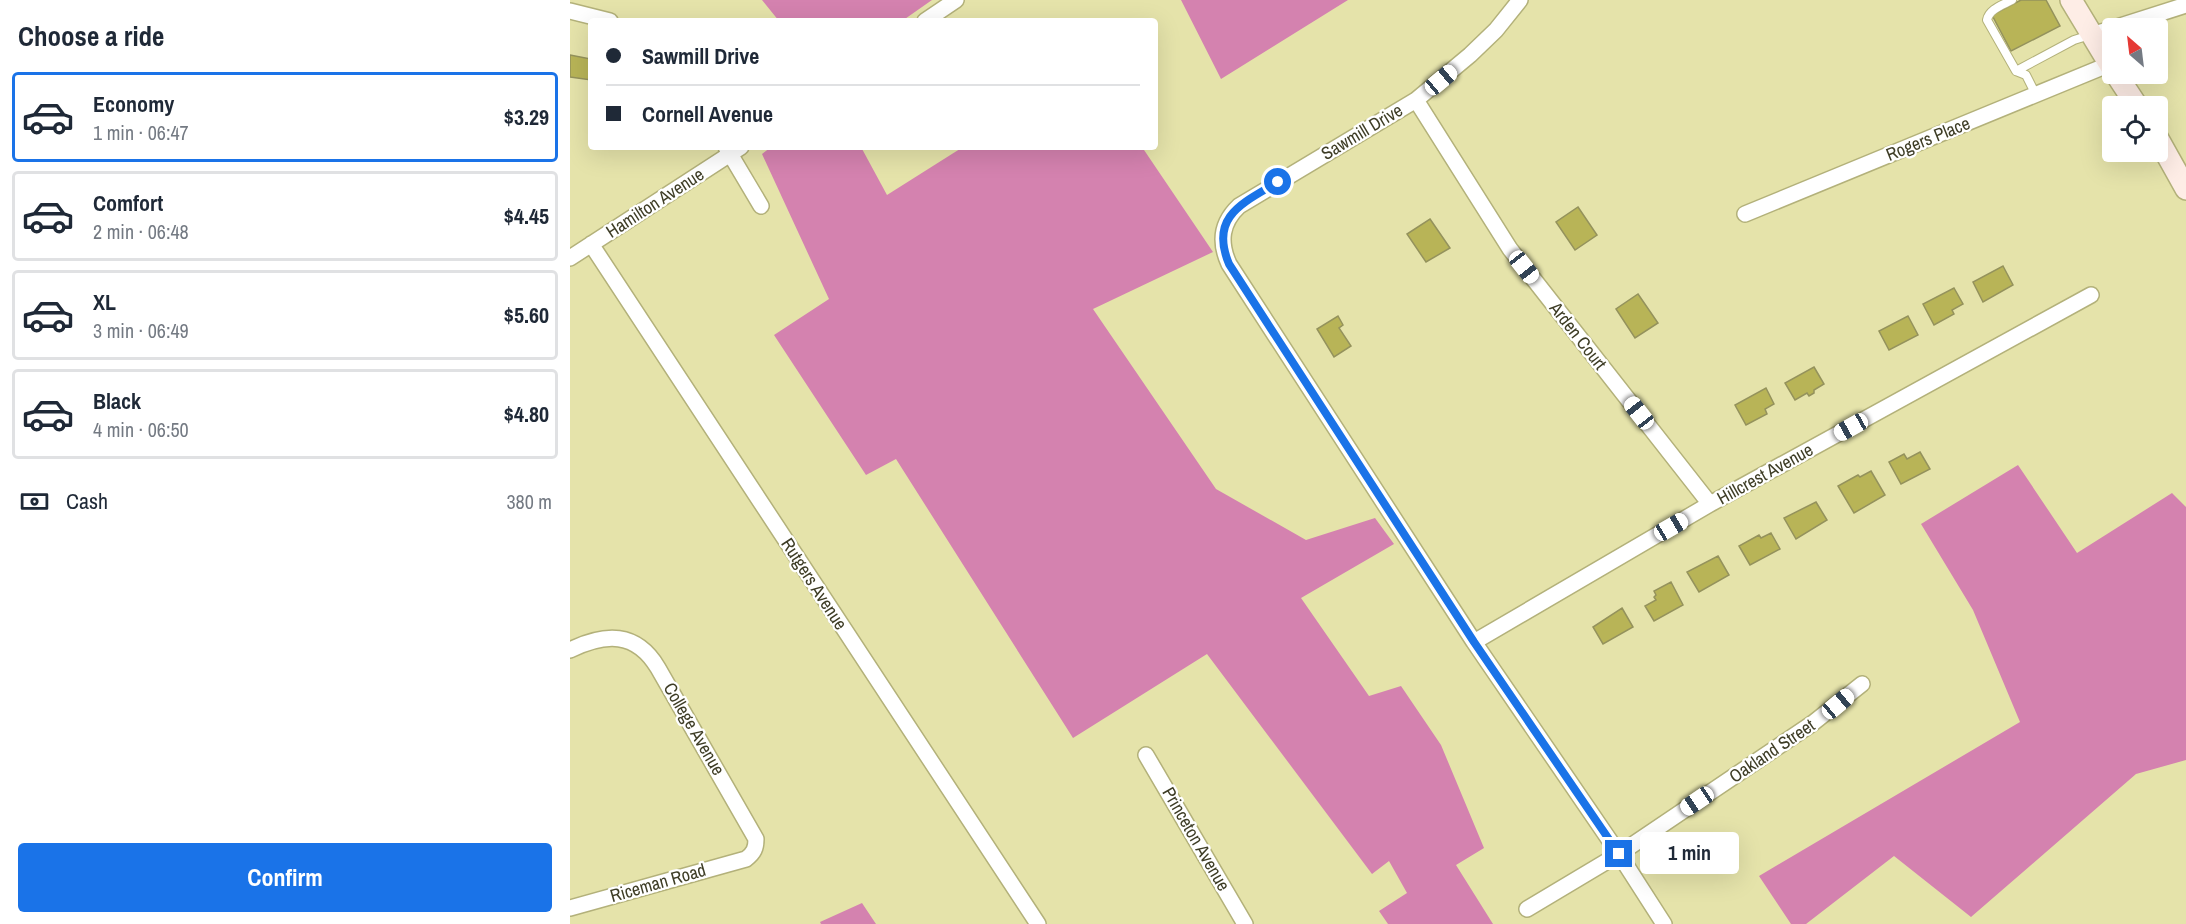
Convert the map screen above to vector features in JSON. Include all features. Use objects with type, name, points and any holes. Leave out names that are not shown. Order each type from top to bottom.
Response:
[{"type":"main road","points":[[2072,0],[2102,51]]},
{"type":"main road","points":[[2168,157],[2186,189]]},
{"type":"street","points":[[929,18],[956,0]]},
{"type":"street","name":"Sawmill Drive","points":[[1520,0],[1496,30],[1416,100],[1239,206],[1225,224],[1222,237],[1223,251],[1229,264],[1474,642],[1664,924]]},
{"type":"street","points":[[2092,35],[2186,5]]},
{"type":"street","points":[[570,11],[598,18]]},
{"type":"street","name":"Rogers Place","points":[[1745,214],[2036,95],[2102,72]]},
{"type":"street","name":"Arden Court","points":[[1416,100],[1510,249],[1710,504]]},
{"type":"street","name":"Hamilton Avenue","points":[[570,258],[732,150]]},
{"type":"street","points":[[733,150],[761,206]]},
{"type":"street","name":"Rutgers Avenue","points":[[591,244],[1038,924]]},
{"type":"street","name":"Hillcrest Avenue","points":[[1474,642],[1710,504],[2091,295]]},
{"type":"street","name":"College Avenue","points":[[570,650],[602,637],[625,639],[636,644],[653,659],[753,832],[756,847],[753,854],[746,859]]},
{"type":"street","name":"Oakland Street","points":[[1527,909],[1619,854],[1813,723],[1862,684]]},
{"type":"street","name":"Princeton Avenue","points":[[1146,755],[1245,924]]},
{"type":"street","name":"Riceman Road","points":[[570,908],[746,859]]},
{"type":"lane","points":[[2012,0],[1988,15],[1987,20],[2016,71],[2026,75],[2036,95]]},
{"type":"lane","points":[[2016,71],[2074,40],[2092,35]]},
{"type":"shaded area","points":[[762,0],[932,0],[906,18],[777,18]]},
{"type":"shaded area","points":[[1181,0],[1348,0],[1221,79]]},
{"type":"shaded area","points":[[767,150],[863,150],[887,195],[958,150],[1144,150],[1213,252],[1093,309],[1216,489],[1306,540],[1375,518],[1394,544],[1301,598],[1369,696],[1401,686],[1441,745],[1484,848],[1456,865],[1493,924],[1388,924],[1379,911],[1407,893],[1389,861],[1372,874],[1207,654],[1073,738],[896,459],[866,475],[774,335],[829,299],[762,154]]},
{"type":"shaded area","points":[[2018,465],[2077,553],[2172,493],[2186,507],[2186,760],[2136,774],[1971,917],[1894,856],[1806,924],[1791,924],[1759,876],[2020,722],[1973,610],[1921,524]]},
{"type":"shaded area","points":[[862,903],[876,924],[821,924],[820,922]]},
{"type":"building","points":[[2021,0],[2046,0],[2060,26],[2011,51],[1992,15]]},
{"type":"building","points":[[570,55],[588,58],[588,80],[570,77]]},
{"type":"building","points":[[1578,207],[1597,235],[1575,250],[1556,222]]},
{"type":"building","points":[[1430,219],[1450,248],[1426,262],[1407,234]]},
{"type":"building","points":[[2003,266],[2013,285],[1983,302],[1973,282]]},
{"type":"building","points":[[1954,288],[1963,304],[1952,310],[1954,314],[1934,325],[1923,304]]},
{"type":"building","points":[[1638,294],[1658,323],[1635,338],[1616,309]]},
{"type":"building","points":[[1338,316],[1343,325],[1339,328],[1351,346],[1334,357],[1317,329]]},
{"type":"building","points":[[1908,316],[1918,335],[1889,350],[1879,331]]},
{"type":"building","points":[[1814,367],[1824,384],[1809,396],[1807,393],[1795,400],[1785,383]]},
{"type":"building","points":[[1766,388],[1774,404],[1765,409],[1767,414],[1746,425],[1735,405]]},
{"type":"building","points":[[1920,452],[1930,469],[1901,484],[1889,462],[1904,454],[1907,459]]},
{"type":"building","points":[[1871,471],[1885,495],[1854,513],[1838,486]]},
{"type":"building","points":[[1816,502],[1827,520],[1796,539],[1784,518]]},
{"type":"building","points":[[1771,533],[1780,549],[1750,565],[1739,546],[1759,535],[1761,538]]},
{"type":"building","points":[[1718,556],[1729,575],[1699,592],[1687,572]]},
{"type":"building","points":[[1671,582],[1683,605],[1654,621],[1645,606],[1656,600],[1654,591]]},
{"type":"building","points":[[1622,608],[1633,627],[1603,644],[1593,627]]},
{"type":"route","points":[[1278,182],[1232,212],[1225,224],[1222,237],[1223,251],[1229,264],[1474,642],[1619,854]]}]
